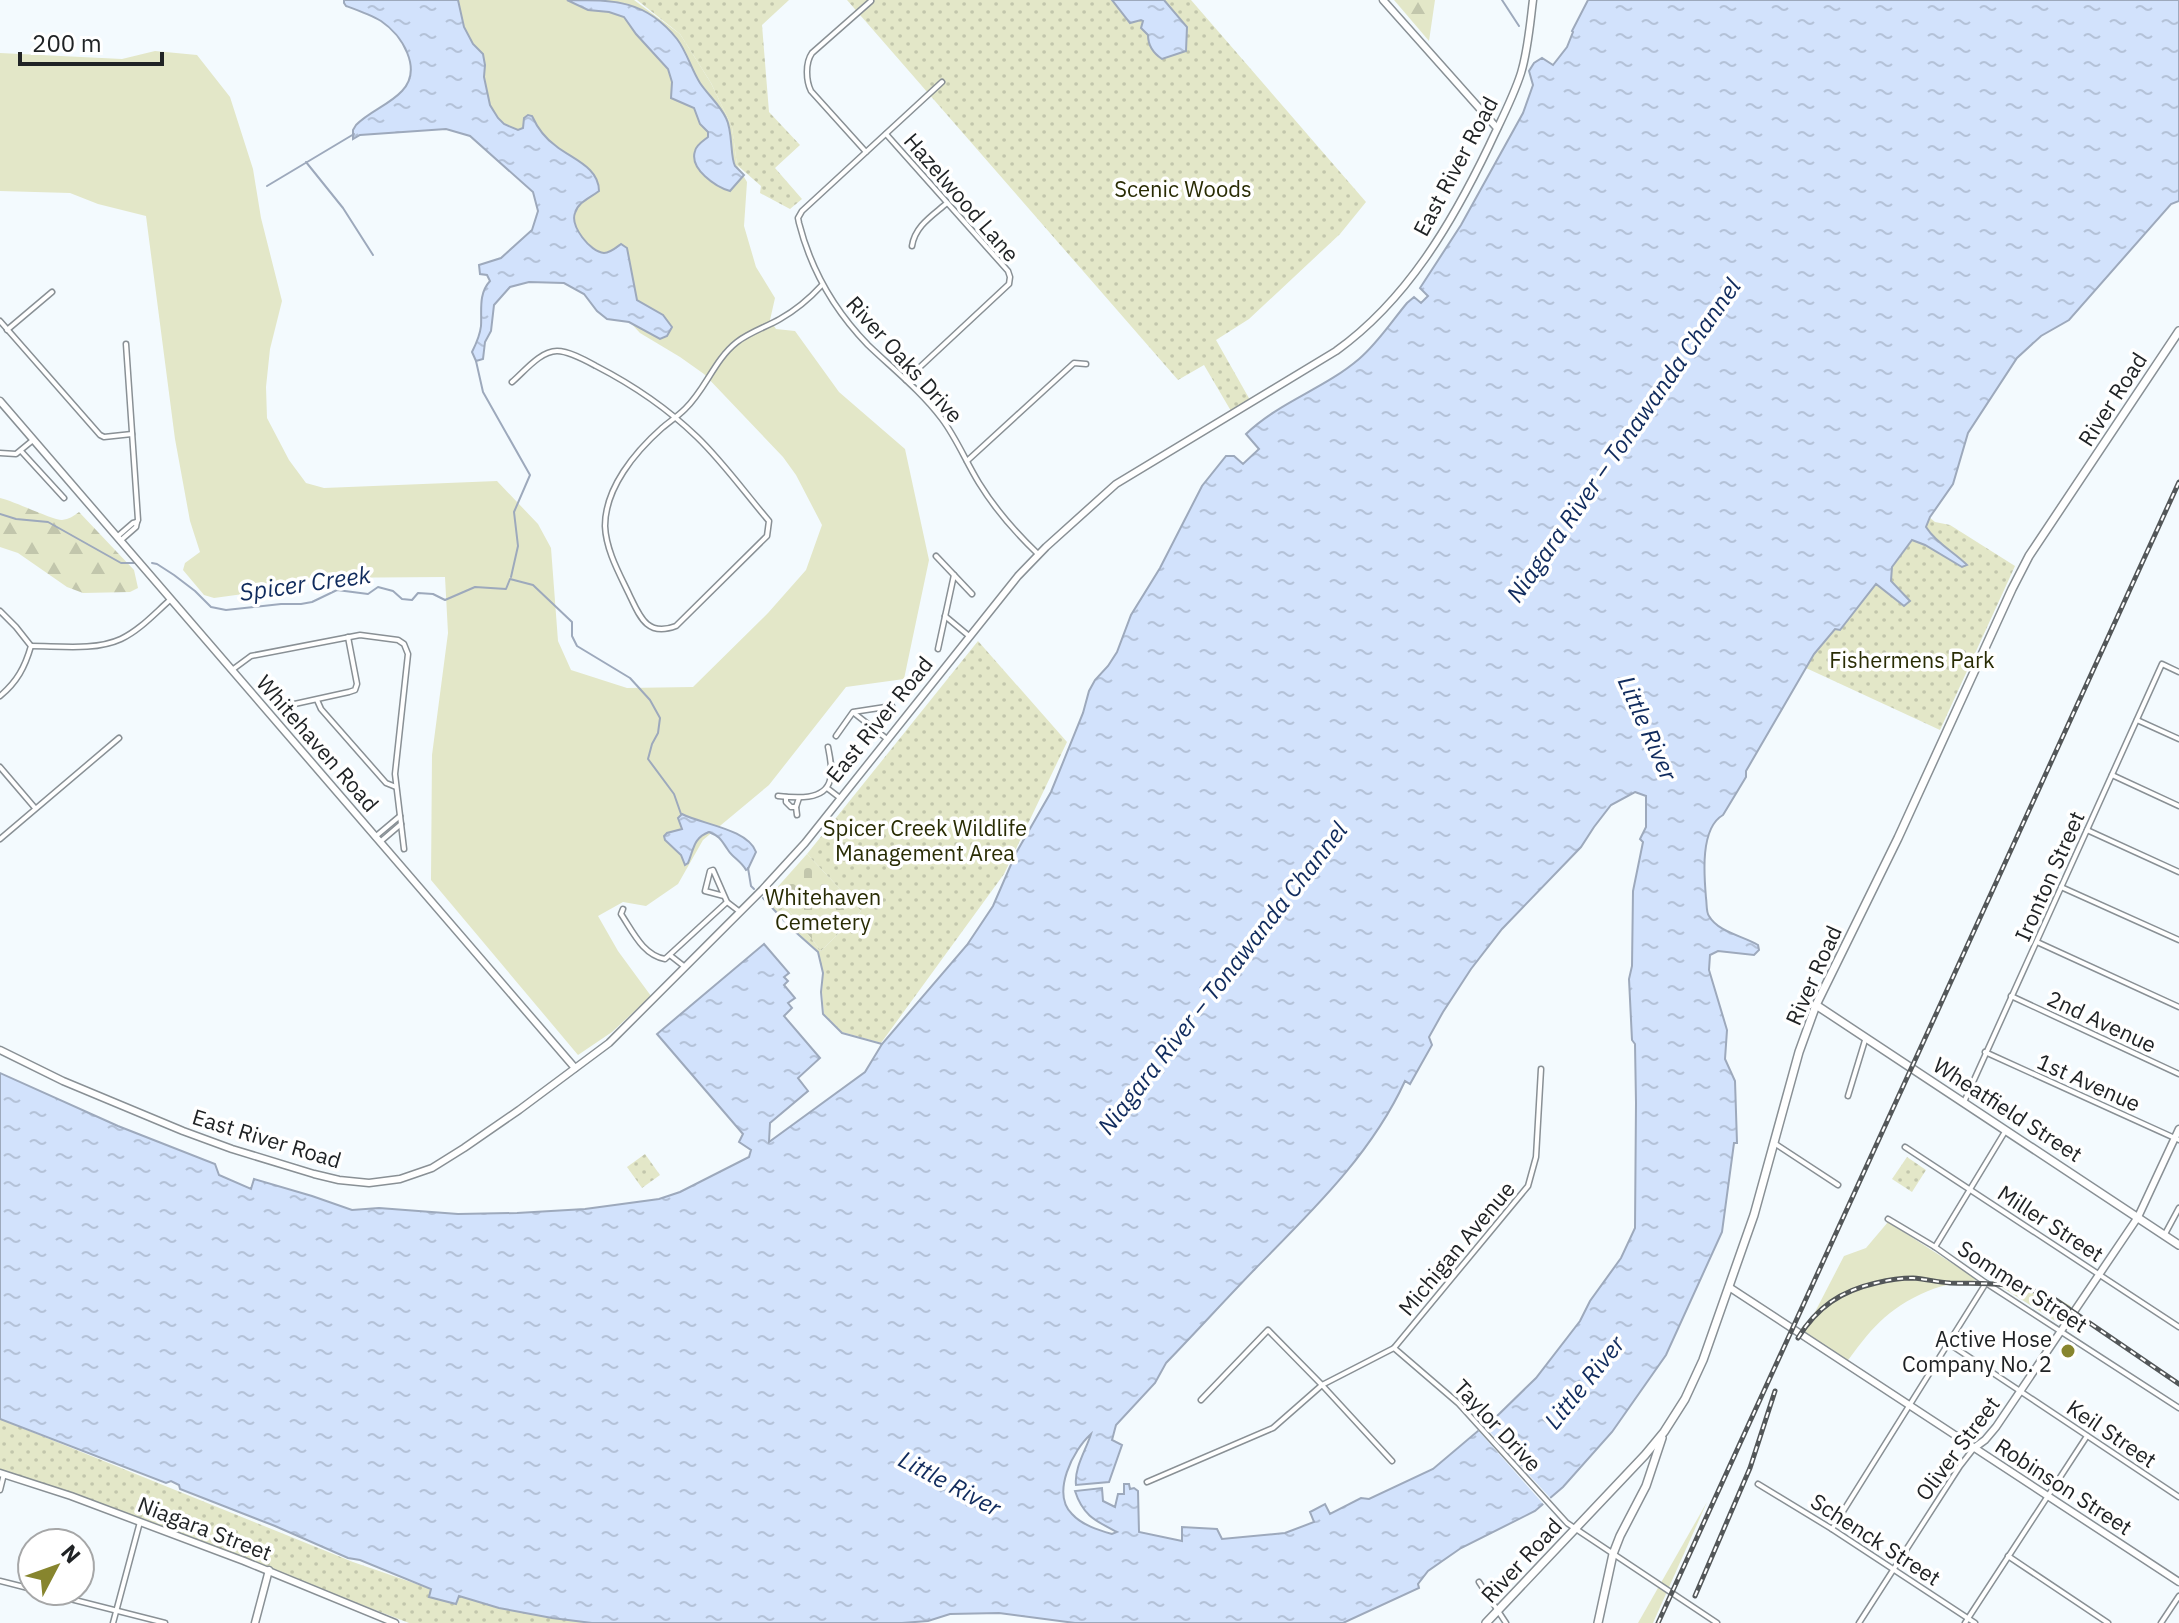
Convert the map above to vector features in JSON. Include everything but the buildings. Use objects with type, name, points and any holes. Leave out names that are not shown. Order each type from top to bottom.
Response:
[{"type":"main road","points":[[1383,0],[1497,128]]},
{"type":"main road","name":"East River Road","points":[[0,1050],[83,1090],[220,1145],[339,1180],[360,1183],[400,1179],[432,1168],[464,1148],[609,1043],[740,912],[795,854],[1038,554],[1116,484],[1320,362],[1370,324],[1435,246],[1455,212],[1521,72],[1533,0]]},
{"type":"main road","name":"River Road","points":[[1486,1623],[1645,1455],[1664,1432],[1693,1384],[1754,1215],[1799,1052],[1816,1005],[1892,851],[2029,556],[2179,331]]},
{"type":"main road","name":"Whitehaven Road","points":[[0,401],[575,1068]]},
{"type":"main road","name":"Wheatfield Street","points":[[1816,1005],[2179,1245]]},
{"type":"main road","name":"Oliver Street","points":[[1974,1448],[1996,1427],[2138,1217],[2177,1139],[2179,1129]]},
{"type":"main road","name":"Robinson Street","points":[[1729,1287],[2179,1582]]},
{"type":"main road","points":[[1598,1623],[1613,1554],[1646,1486],[1664,1432]]},
{"type":"main road","name":"Niagara Street","points":[[2,1474],[71,1496],[269,1570],[395,1623]]},
{"type":"main road","points":[[255,1623],[269,1570]]},
{"type":"street","points":[[866,152],[811,91],[807,64],[812,53],[871,1]]},
{"type":"street","name":"River Oaks Drive","points":[[942,82],[799,215],[799,223],[807,252],[822,285],[849,325],[939,415],[997,510],[1038,554]]},
{"type":"street","name":"Hazelwood Lane","points":[[886,134],[1008,271],[1010,277],[1009,284],[905,380]]},
{"type":"street","points":[[912,246],[920,227],[947,203]]},
{"type":"street","points":[[512,382],[543,355],[554,351],[565,352],[622,380],[675,418],[698,438],[769,521],[767,536],[676,626],[664,631],[651,628],[640,618],[612,560],[605,526],[610,497],[625,470],[661,429],[675,418],[695,398],[719,360],[732,346],[792,312],[822,285]]},
{"type":"street","points":[[7,330],[52,292]]},
{"type":"street","points":[[0,321],[100,435],[132,434]]},
{"type":"street","points":[[118,539],[136,527],[138,520],[126,344]]},
{"type":"street","points":[[967,461],[1074,363],[1086,364]]},
{"type":"street","points":[[0,453],[16,454],[33,440]]},
{"type":"street","points":[[21,451],[64,498]]},
{"type":"street","points":[[936,556],[972,594]]},
{"type":"street","points":[[938,649],[954,575]]},
{"type":"street","points":[[0,611],[31,646],[92,645],[112,643],[136,630],[171,599]]},
{"type":"street","points":[[945,616],[969,636]]},
{"type":"street","points":[[232,670],[251,656],[348,637],[371,635],[398,640],[407,648],[396,787],[404,849]]},
{"type":"street","points":[[290,705],[356,688],[348,637]]},
{"type":"street","points":[[0,696],[23,669],[31,646]]},
{"type":"street","name":"Ironton Street","points":[[1964,1102],[2162,664],[2179,672]]},
{"type":"street","points":[[317,700],[321,709],[386,783],[396,787]]},
{"type":"street","points":[[836,736],[853,712],[892,706]]},
{"type":"street","points":[[853,712],[887,739]]},
{"type":"street","points":[[2137,720],[2179,739]]},
{"type":"street","points":[[0,839],[119,738]]},
{"type":"street","points":[[778,796],[799,798],[821,793],[827,788],[831,779],[828,747]]},
{"type":"street","points":[[0,767],[35,808]]},
{"type":"street","points":[[2112,775],[2179,806]]},
{"type":"street","points":[[827,788],[840,798]]},
{"type":"street","points":[[786,797],[786,802],[796,807]]},
{"type":"street","points":[[797,815],[799,798]]},
{"type":"street","points":[[378,840],[400,816]]},
{"type":"street","points":[[378,840],[401,824]]},
{"type":"street","points":[[2087,830],[2179,872]]},
{"type":"street","points":[[724,896],[705,891],[710,871],[713,870],[727,902],[740,912]]},
{"type":"street","points":[[2061,887],[2179,940]]},
{"type":"street","points":[[623,909],[621,914],[645,949],[655,958],[665,959],[727,902]]},
{"type":"street","points":[[2037,942],[2179,1007]]},
{"type":"street","points":[[671,956],[685,967]]},
{"type":"street","name":"2nd Avenue","points":[[2011,996],[2179,1074]]},
{"type":"street","points":[[1848,1096],[1866,1037]]},
{"type":"street","name":"1st Avenue","points":[[1985,1052],[2177,1139]]},
{"type":"street","name":"Michigan Avenue","points":[[1394,1348],[1528,1186],[1536,1157],[1541,1069]]},
{"type":"street","points":[[1935,1247],[2006,1130]]},
{"type":"street","points":[[1774,1143],[1838,1185]]},
{"type":"street","name":"Miller Street","points":[[1905,1147],[2179,1327]]},
{"type":"street","points":[[2165,1234],[2179,1208]]},
{"type":"street","name":"Sommer Street","points":[[1888,1219],[2179,1408]]},
{"type":"street","points":[[1832,1529],[1986,1283]]},
{"type":"street","points":[[1201,1400],[1268,1330],[1392,1461]]},
{"type":"street","name":"Keil Street","points":[[1948,1343],[2179,1497]]},
{"type":"street","points":[[1147,1482],[1273,1428],[1322,1385],[1394,1348]]},
{"type":"street","name":"Taylor Drive","points":[[1394,1348],[1441,1387],[1552,1508],[1576,1529],[1717,1623]]},
{"type":"street","points":[[1967,1621],[2087,1436]]},
{"type":"street","name":"Oliver Street","points":[[1859,1623],[1974,1448]]},
{"type":"street","points":[[0,1490],[2,1474]]},
{"type":"street","name":"Schenck Street","points":[[1758,1484],[1894,1569],[1967,1621],[1975,1623]]},
{"type":"street","points":[[113,1623],[140,1522]]},
{"type":"street","points":[[2008,1556],[2108,1623]]},
{"type":"street","points":[[1479,1582],[1506,1623]]},
{"type":"street","points":[[2161,1623],[2179,1596]]},
{"type":"street","points":[[96,1606],[165,1623]]},
{"type":"green space","points":[[398,0],[634,0],[680,34],[711,83],[732,127],[737,165],[747,182],[744,226],[756,267],[775,298],[770,320],[776,329],[795,331],[839,392],[905,449],[929,560],[904,679],[846,687],[769,785],[703,840],[678,884],[646,906],[623,902],[598,916],[618,951],[651,996],[612,1032],[578,1055],[431,880],[432,755],[448,633],[445,577],[309,578],[287,588],[214,598],[204,595],[183,570],[185,563],[200,552],[190,521],[175,439],[146,216],[98,204],[70,193],[0,191],[0,53],[122,59],[155,51],[197,55],[230,97],[253,169],[261,218],[282,301],[270,349],[267,418],[289,460],[306,483],[324,488],[497,481],[538,524],[551,548],[558,641],[571,670],[627,688],[693,687],[768,613],[806,570],[822,525],[783,457],[704,374],[640,333],[589,278],[533,181]]},
{"type":"green space","points":[[637,0],[789,0],[762,25],[769,112],[800,145],[775,168],[802,199],[790,209],[760,193],[761,186],[737,165],[732,127],[711,83],[680,34]]},
{"type":"green space","name":"Scenic Woods","points":[[847,0],[1191,0],[1366,202],[1340,234],[1249,319],[1216,340],[1250,400],[1231,411],[1204,365],[1178,380]]},
{"type":"green space","points":[[1394,0],[1435,0],[1429,41]]},
{"type":"green space","points":[[0,498],[62,520],[79,512],[134,570],[138,588],[130,592],[83,593],[67,587],[18,553],[0,547]]},
{"type":"green space","name":"Fishermens Park","points":[[1930,518],[1950,525],[2015,566],[1940,730],[1806,668],[1814,654],[1836,629],[1840,630],[1876,584],[1903,606],[1910,601],[1891,581],[1892,567],[1913,540],[1967,565],[1930,533],[1926,527]]},
{"type":"green space","name":"Spicer Creek Wildlife Management Area","points":[[978,641],[1067,742],[1004,874],[881,1043],[842,1032],[824,1014],[823,973],[818,952],[766,900],[774,891],[821,951],[861,911],[807,854]]},
{"type":"green space","name":"Whitehaven Cemetery","points":[[807,854],[861,911],[821,951],[774,891]]},
{"type":"green space","points":[[645,1154],[660,1175],[642,1188],[627,1167]]},
{"type":"green space","points":[[1907,1157],[1926,1170],[1912,1192],[1892,1179]]},
{"type":"green space","points":[[1888,1222],[1978,1280],[1946,1285],[1901,1305],[1871,1331],[1844,1366],[1801,1339],[1844,1256],[1866,1248]]},
{"type":"green space","points":[[1992,1281],[2033,1288],[2071,1306],[2060,1324]]},
{"type":"green space","points":[[0,1419],[353,1562],[431,1589],[430,1597],[455,1604],[458,1596],[552,1618],[592,1623],[409,1623],[72,1493],[0,1469]]},
{"type":"green space","points":[[1707,1502],[1653,1623],[1638,1623]]},
{"type":"water","points":[[344,0],[458,0],[464,27],[473,44],[483,54],[490,105],[498,118],[518,130],[523,128],[524,118],[532,116],[549,140],[584,164],[595,176],[599,191],[577,209],[575,225],[587,243],[599,252],[609,252],[621,244],[627,248],[637,300],[663,315],[672,327],[667,336],[660,339],[629,322],[607,319],[584,294],[564,283],[529,282],[510,287],[494,305],[483,359],[476,361],[472,352],[480,329],[482,297],[490,281],[487,275],[480,274],[479,265],[501,258],[532,230],[538,211],[533,192],[470,136],[446,129],[360,135],[353,139],[356,125],[402,91],[411,73],[407,53],[389,27],[346,6]]},
{"type":"water","points":[[567,0],[628,5],[653,16],[677,39],[700,83],[728,123],[733,162],[744,175],[730,191],[718,186],[700,171],[694,158],[695,151],[708,137],[708,132],[700,124],[694,108],[671,98],[672,82],[668,69],[624,17],[588,10]]},
{"type":"water","points":[[1112,0],[1164,0],[1187,27],[1186,51],[1162,59],[1141,28],[1143,21],[1130,23]]},
{"type":"water","points":[[1588,0],[2179,0],[2179,201],[2171,204],[2069,320],[2041,336],[2017,358],[1968,433],[1953,484],[1926,527],[1967,565],[1962,567],[1912,540],[1892,567],[1891,581],[1910,601],[1904,606],[1876,584],[1840,630],[1835,629],[1814,654],[1746,771],[1746,777],[1710,830],[1704,865],[1708,914],[1718,926],[1758,945],[1759,950],[1754,955],[1718,951],[1710,955],[1709,970],[1727,1030],[1725,1059],[1735,1081],[1737,1143],[1734,1143],[1722,1232],[1666,1355],[1612,1432],[1563,1487],[1535,1511],[1461,1548],[1428,1571],[1418,1584],[1419,1588],[1343,1623],[1075,1623],[999,1613],[950,1614],[928,1621],[902,1623],[592,1623],[499,1608],[459,1596],[456,1604],[429,1597],[431,1589],[180,1489],[171,1481],[166,1483],[0,1419],[0,1073],[118,1126],[215,1164],[219,1175],[251,1189],[254,1179],[352,1210],[379,1208],[458,1214],[585,1209],[659,1199],[680,1192],[749,1157],[751,1150],[739,1142],[743,1134],[657,1034],[764,944],[789,973],[784,977],[788,981],[784,985],[795,998],[788,1003],[792,1008],[784,1016],[820,1058],[798,1078],[808,1091],[770,1123],[769,1142],[865,1072],[882,1044],[967,945],[993,906],[1016,853],[1051,792],[1089,691],[1117,652],[1131,615],[1160,568],[1202,486],[1226,456],[1234,456],[1243,464],[1259,449],[1246,434],[1259,423],[1345,370],[1372,346],[1407,303],[1414,297],[1421,303],[1428,296],[1420,288],[1461,225],[1523,113],[1533,85],[1529,71],[1542,58],[1553,65],[1567,47]],"holes":[[[1635,792],[1646,796],[1646,827],[1640,839],[1643,842],[1633,891],[1632,966],[1629,979],[1632,1040],[1635,1044],[1635,1228],[1621,1258],[1590,1301],[1580,1321],[1536,1378],[1496,1417],[1488,1409],[1485,1413],[1491,1420],[1433,1469],[1330,1514],[1325,1504],[1310,1512],[1314,1522],[1285,1533],[1222,1539],[1217,1529],[1182,1527],[1182,1541],[1139,1532],[1138,1491],[1130,1489],[1129,1484],[1124,1484],[1124,1494],[1118,1494],[1115,1507],[1103,1501],[1102,1488],[1075,1491],[1086,1512],[1117,1532],[1101,1531],[1076,1518],[1066,1505],[1064,1484],[1077,1450],[1084,1441],[1091,1434],[1079,1466],[1076,1485],[1109,1482],[1122,1445],[1112,1440],[1116,1425],[1155,1383],[1166,1363],[1318,1204],[1357,1158],[1375,1134],[1405,1081],[1410,1084],[1432,1045],[1429,1037],[1443,1012],[1502,929],[1581,847],[1611,805]]]},
{"type":"water","points":[[682,814],[744,838],[756,852],[748,869],[718,837],[709,832],[697,841],[685,865],[681,855],[664,836],[682,829],[678,818]]},
{"type":"pier","points":[[1482,1423],[1553,1501],[1546,1507],[1476,1428]]},
{"type":"waterway","points":[[1502,0],[1519,26]]},
{"type":"waterway","points":[[267,186],[354,134]]},
{"type":"waterway","points":[[306,162],[343,208],[373,255]]},
{"type":"waterway","points":[[476,361],[483,392],[530,475],[514,512],[518,546],[511,577]]},
{"type":"waterway","name":"Spicer Creek","points":[[0,514],[48,522],[121,563],[134,563]]},
{"type":"waterway","name":"Spicer Creek","points":[[152,563],[174,575],[211,607],[226,610],[301,604],[337,590],[368,594],[378,587],[393,591],[402,599],[412,600],[418,593],[433,594],[445,600],[475,587],[506,589],[510,579],[533,585],[572,622],[572,636],[577,646],[630,678],[650,700],[660,718],[648,759],[674,794],[681,814]]},
{"type":"waterway","name":"Spicer Creek","points":[[748,868],[754,889]]},
{"type":"waterway","name":"Spicer Creek","points":[[763,898],[818,952],[823,973],[823,1014],[842,1033],[882,1044]]},
{"type":"railway","points":[[1658,1623],[2179,482]]},
{"type":"railway","points":[[1798,1338],[1813,1317],[1831,1302],[1876,1283],[1913,1278],[1950,1283],[2002,1284],[2053,1298],[2179,1384]]},
{"type":"railway","points":[[1695,1596],[1750,1468],[1775,1391]]},
{"type":"place","name":"Active Hose Company No. 2","points":[[2068,1351]]},
{"type":"water label","name":"Niagara River – Tonawanda Channel","points":[[1623,440]]},
{"type":"water label","name":"Little River","points":[[1648,728]]},
{"type":"water label","name":"Niagara River – Tonawanda Channel","points":[[1222,978]]},
{"type":"water label","name":"Little River","points":[[1584,1382]]},
{"type":"water label","name":"Little River","points":[[950,1483]]}]
